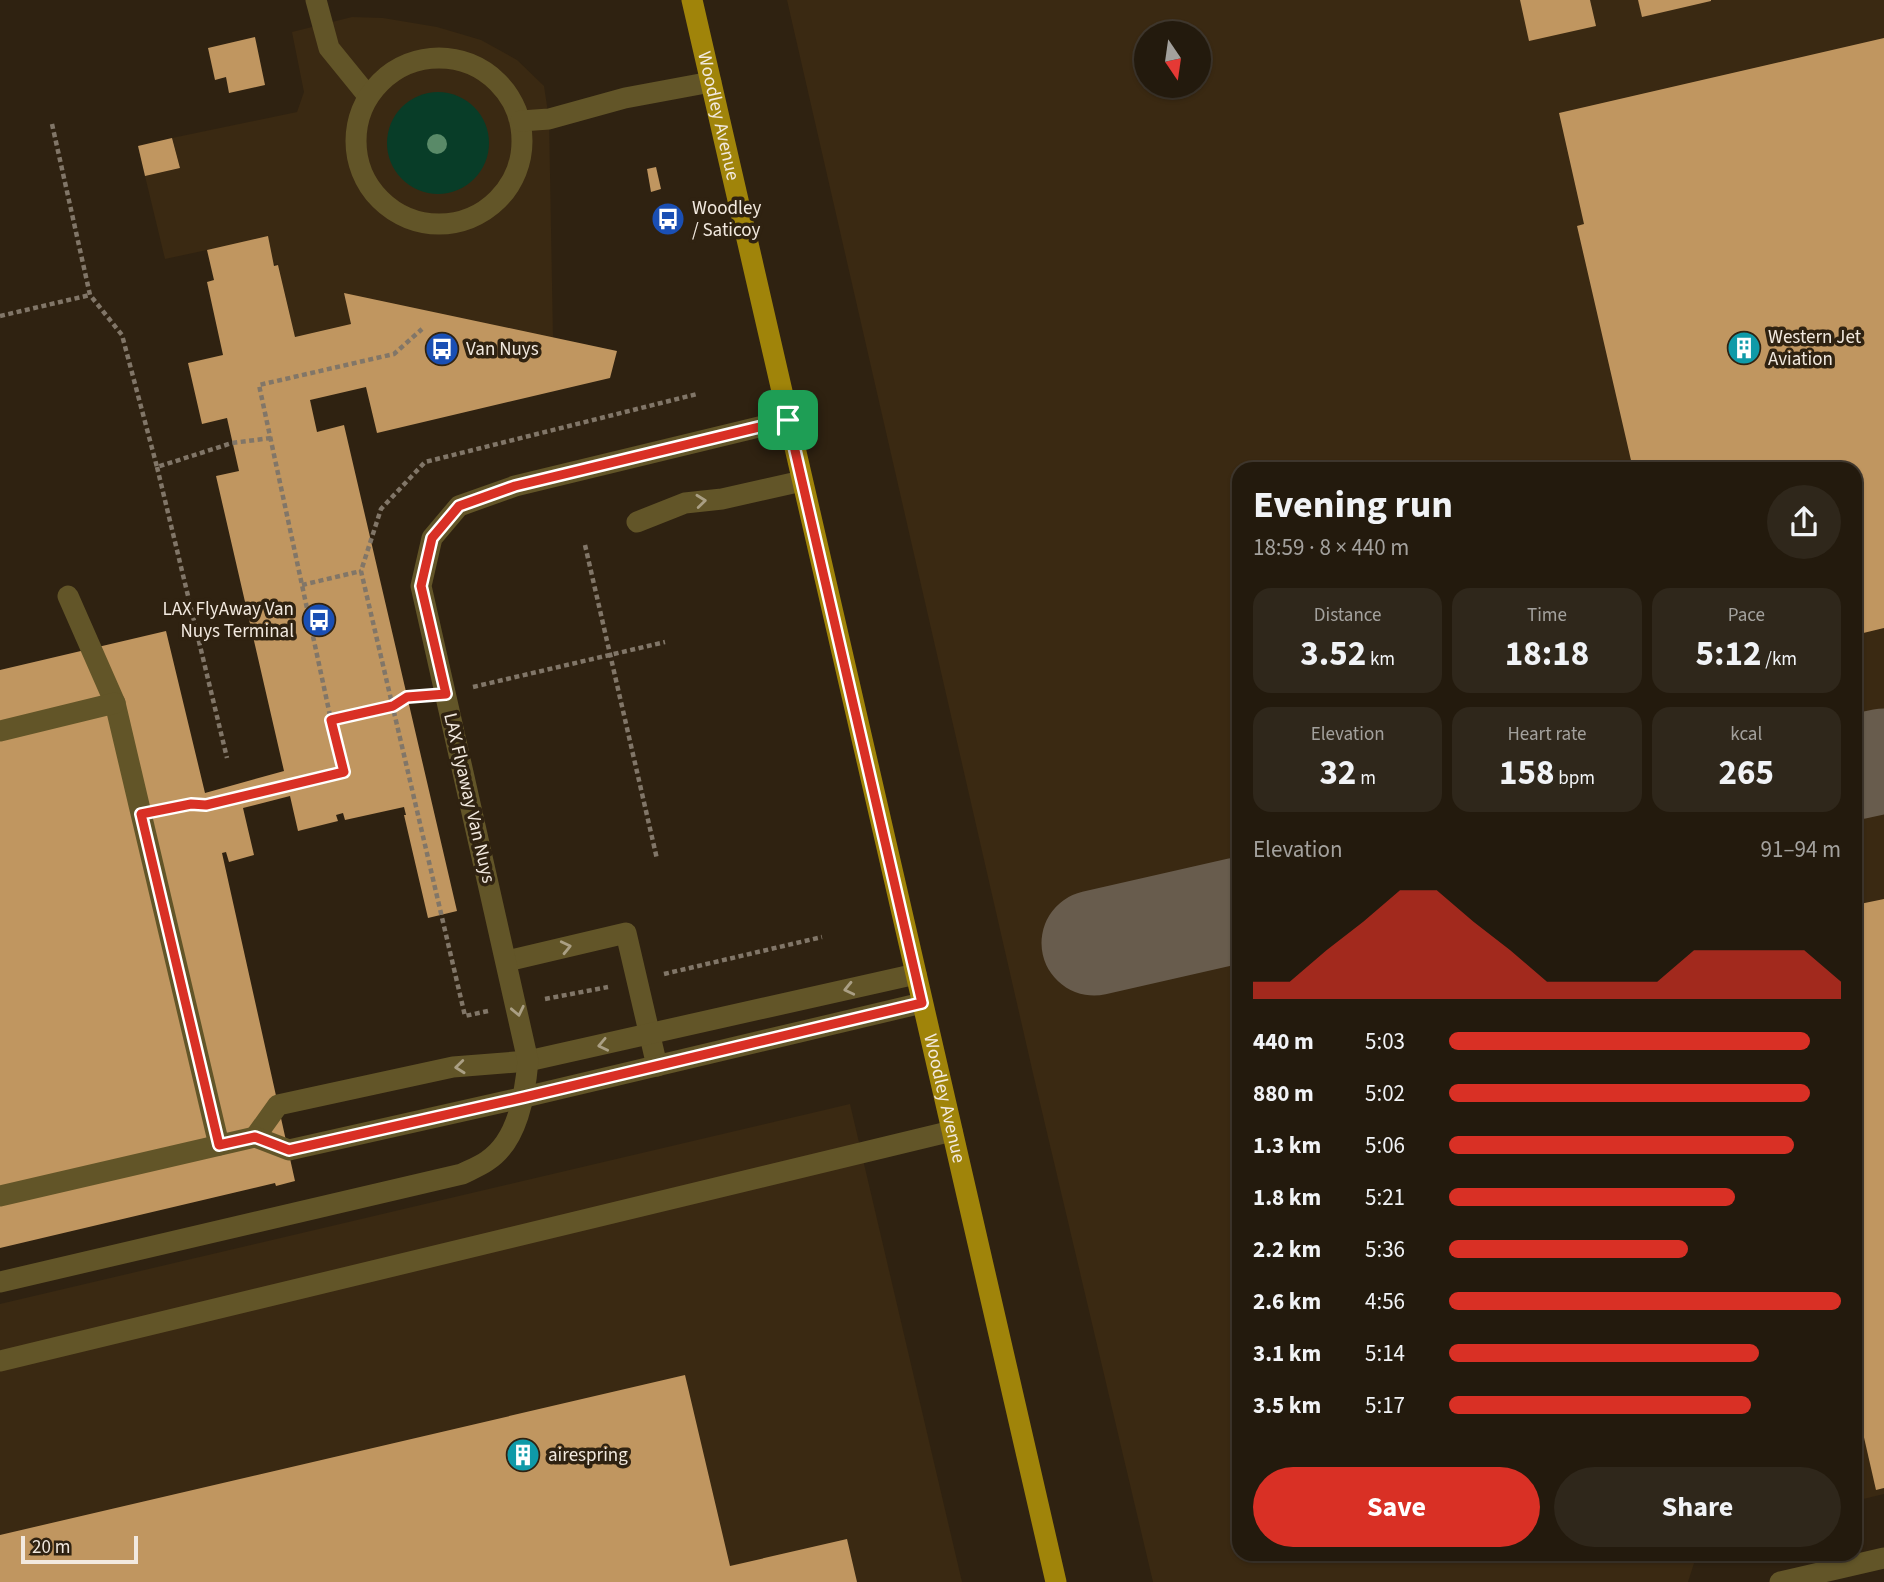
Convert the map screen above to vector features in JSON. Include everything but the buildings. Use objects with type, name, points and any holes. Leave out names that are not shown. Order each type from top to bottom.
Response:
[{"type":"main road","name":"Woodley Avenue","points":[[692,0],[1056,1582]]},
{"type":"street","points":[[316,0],[329,48],[369,96]]},
{"type":"street","points":[[442,57],[470,64],[493,77],[510,97],[520,121],[523,148],[517,174],[502,196],[482,213],[457,223],[430,224],[405,217],[381,201],[364,178],[356,151],[357,132],[358,122],[369,96],[388,75],[414,61],[442,57]]},
{"type":"street","points":[[520,121],[549,119],[625,98],[711,82]]},
{"type":"street","name":"LAX Flyaway Van Nuys","points":[[0,1282],[462,1174],[490,1160],[508,1139],[525,1097],[528,1061],[421,586],[432,538],[459,506],[515,486],[788,420]]},
{"type":"street","points":[[637,522],[685,503],[722,499],[802,481]]},
{"type":"street","points":[[68,596],[115,704],[219,1145]]},
{"type":"street","points":[[0,731],[115,704]]},
{"type":"street","points":[[507,961],[625,933],[657,1066]]},
{"type":"street","points":[[255,1137],[278,1105],[453,1067],[528,1061],[915,974]]},
{"type":"street","points":[[0,1196],[255,1137],[289,1150],[922,1003]]},
{"type":"street","points":[[0,1361],[952,1131]]},
{"type":"street","points":[[1780,1582],[1884,1558]]},
{"type":"path","points":[[52,124],[90,295],[122,334],[228,758]]},
{"type":"path","points":[[0,316],[90,295]]},
{"type":"path","points":[[141,814],[191,804],[206,805],[344,772],[259,385],[394,354],[422,329]]},
{"type":"path","points":[[157,467],[232,443],[271,438]]},
{"type":"path","points":[[584,545],[657,859]]},
{"type":"path","points":[[302,585],[361,571]]},
{"type":"path","points":[[331,720],[393,706],[407,697],[446,694],[664,642]]},
{"type":"shaded area","points":[[787,0],[1884,0],[1884,1494],[1862,1499],[1862,462],[1232,462],[1232,1561],[1695,1561],[1688,1582],[1153,1582],[1032,1069]]},
{"type":"shaded area","points":[[352,17],[383,18],[437,27],[481,40],[517,60],[544,86],[549,119],[553,338],[351,324],[295,337],[278,265],[207,250],[165,259],[145,176],[180,168],[172,138],[297,112],[304,92],[292,32]]},
{"type":"shaded area","points":[[850,1104],[962,1582],[0,1582],[0,1304]]},
{"type":"green space","points":[[438,92],[458,96],[474,107],[485,123],[489,143],[485,163],[474,179],[458,190],[438,194],[418,190],[402,179],[391,163],[387,143],[391,123],[402,107],[418,96]]},
{"type":"taxiway","points":[[1862,766],[1884,761]]},
{"type":"taxiway","points":[[1094,943],[1232,912]]},
{"type":"place","name":"Woodley / Saticoy","points":[[668,219]]},
{"type":"place","name":"Western Jet Aviation","points":[[1744,348]]},
{"type":"place","name":"Van Nuys","points":[[442,349]]},
{"type":"place","name":"LAX FlyAway Van Nuys Terminal","points":[[319,620]]},
{"type":"place","name":"airespring","points":[[523,1455]]},
{"type":"route","points":[[788,420],[922,1003],[289,1150],[255,1137],[219,1145],[141,814],[191,804],[206,805],[344,772],[331,720],[393,706],[407,697],[446,694],[421,586],[432,538],[459,506],[515,486],[788,420]]}]
